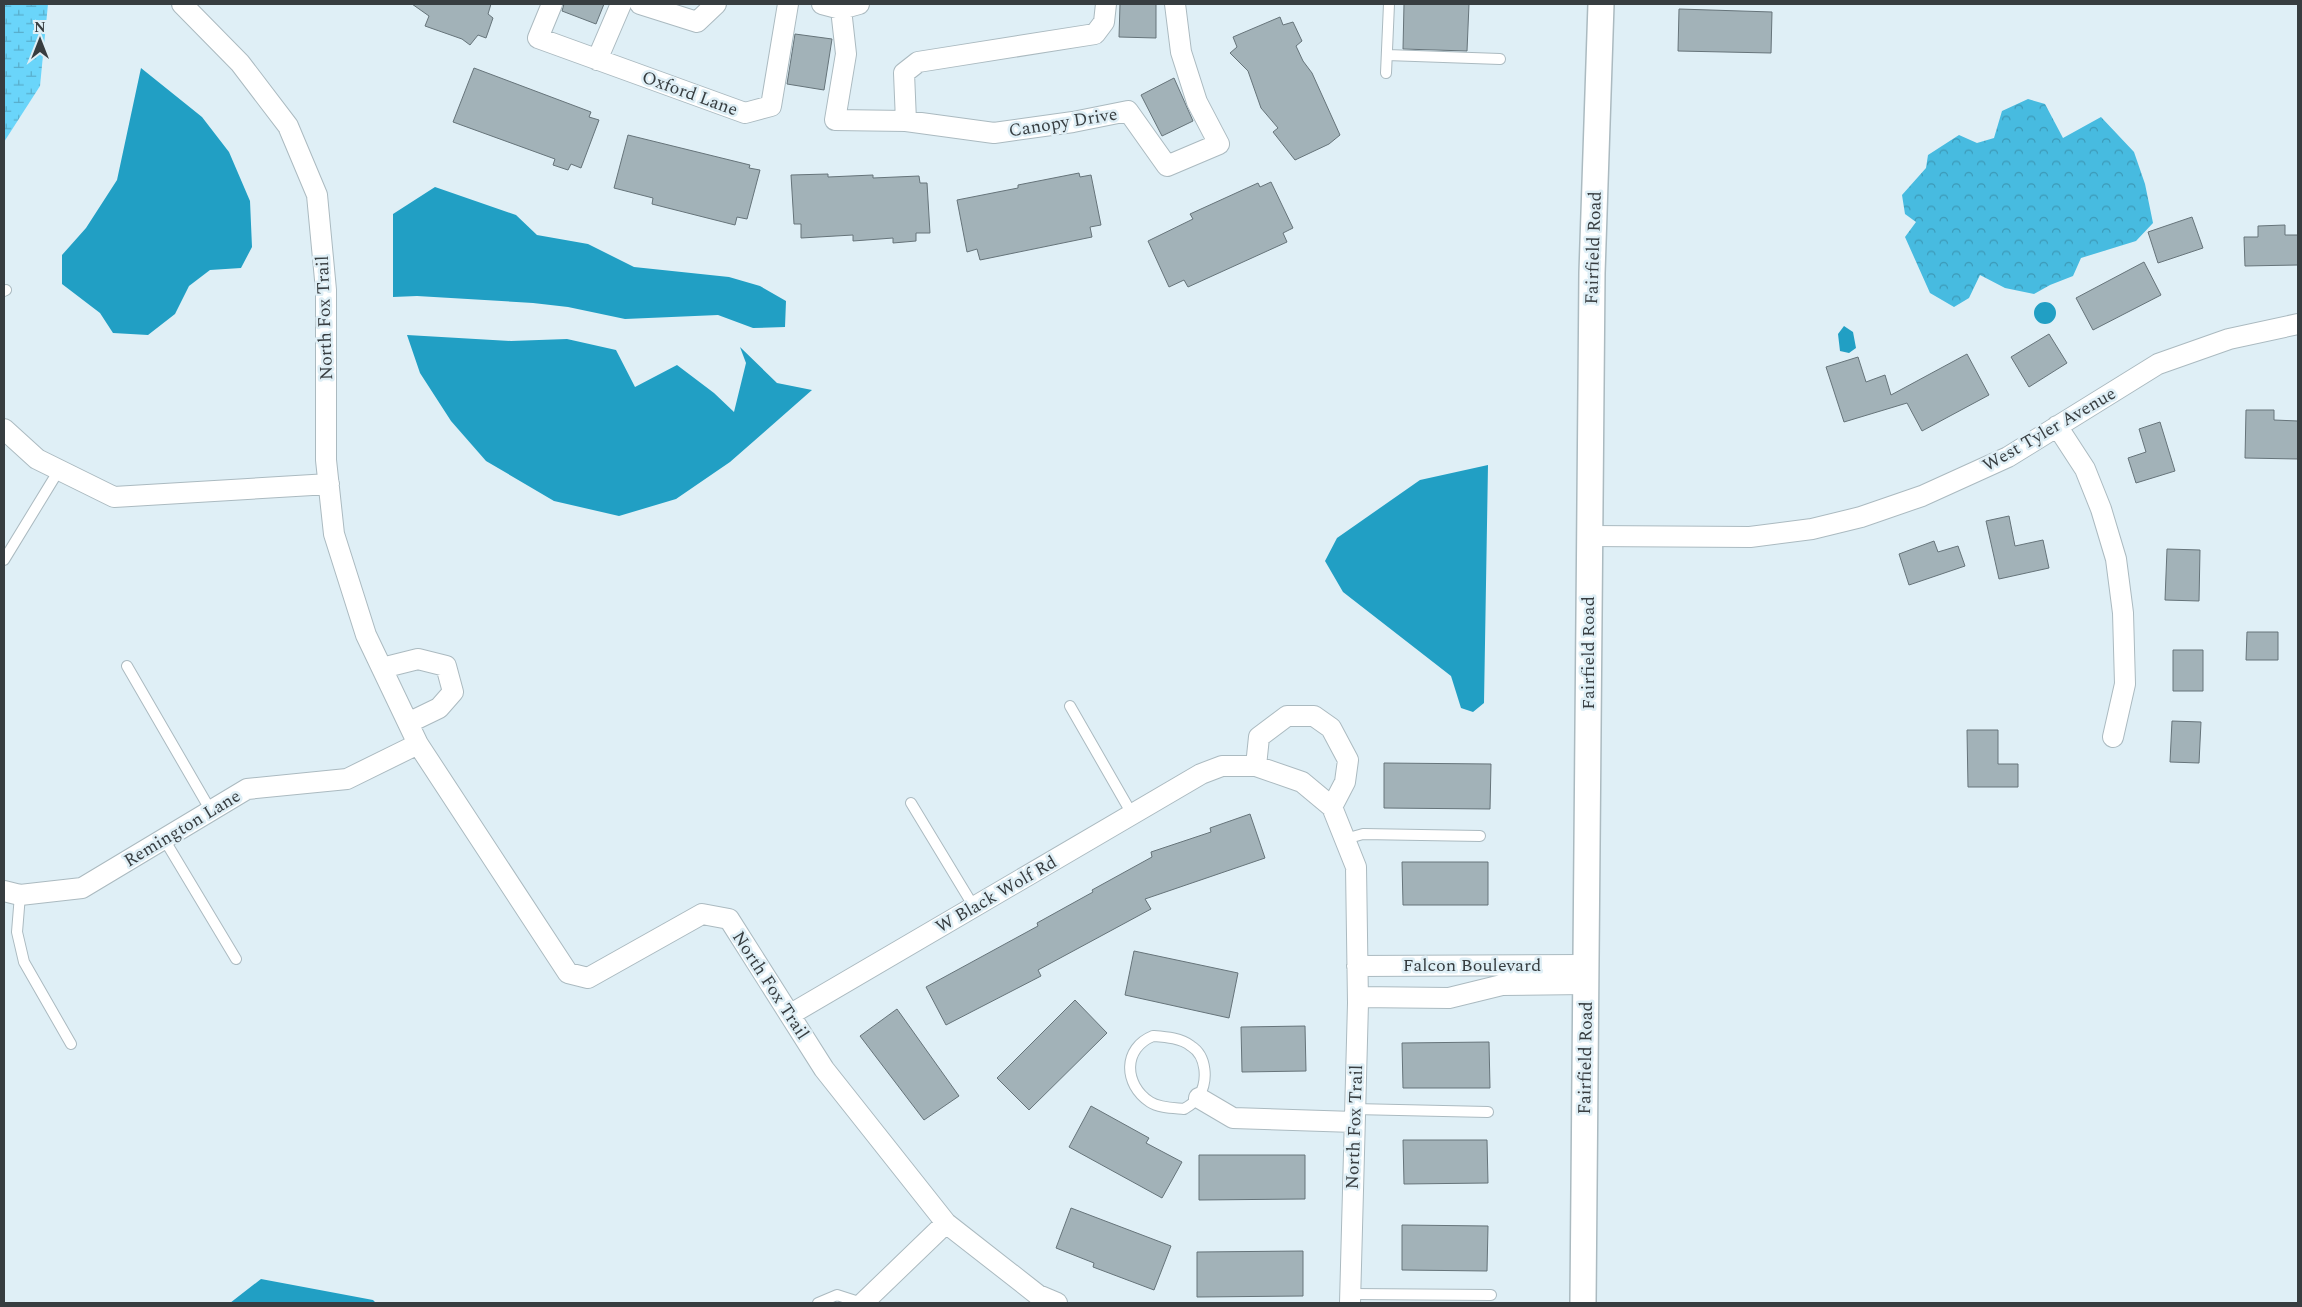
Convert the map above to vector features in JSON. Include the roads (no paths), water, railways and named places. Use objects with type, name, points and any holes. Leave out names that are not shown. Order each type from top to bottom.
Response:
[{"type":"street","name":"North Fox Trail","points":[[182,4],[240,63],[288,126],[317,195],[326,290],[326,460],[334,534],[366,635],[418,744],[568,973],[588,978],[702,914],[729,919],[791,1014],[824,1069],[946,1224],[1038,1295],[1058,1303]]},
{"type":"street","name":"Oxford Lane","points":[[552,4],[538,38],[745,113],[771,106],[788,4]]},
{"type":"street","points":[[597,60],[621,4]]},
{"type":"street","points":[[640,4],[697,22],[716,4]]},
{"type":"street","points":[[906,121],[904,73],[918,62],[1095,34],[1104,22],[1106,4]]},
{"type":"street","name":"Canopy Drive","points":[[841,5],[846,54],[835,120],[906,121],[994,133],[1073,122],[1128,111],[1167,166],[1219,144],[1197,102],[1181,52],[1175,4]]},
{"type":"street","name":"Fairfield Road","points":[[1583,1303],[1592,273],[1601,4]]},
{"type":"street","name":"West Tyler Avenue","points":[[1589,536],[1750,537],[1812,529],[1861,517],[1922,496],[2008,457],[2158,364],[2229,339],[2298,324]]},
{"type":"street","points":[[2056,426],[2084,469],[2102,509],[2116,560],[2123,613],[2125,684],[2113,737]]},
{"type":"street","points":[[4,429],[37,459],[114,497],[329,484]]},
{"type":"street","points":[[382,668],[418,659],[446,666],[453,692],[439,708],[408,723]]},
{"type":"street","points":[[1256,766],[1259,737],[1287,716],[1314,716],[1332,728],[1348,760],[1345,782],[1332,807]]},
{"type":"street","name":"Remington Lane","points":[[12,893],[82,888],[247,789],[347,779],[418,744]]},
{"type":"street","name":"W Black Wolf Rd","points":[[791,1014],[1201,774],[1222,766],[1256,766],[1302,782],[1332,807]]},
{"type":"street","name":"North Fox Trail","points":[[1332,807],[1356,867],[1358,997],[1350,1299]]},
{"type":"street","name":"Falcon Boulevard","points":[[1357,959],[1586,975]]},
{"type":"street","name":"Falcon Boulevard","points":[[1358,997],[1449,998],[1502,985],[1586,975]]},
{"type":"street","points":[[1198,1098],[1233,1118],[1354,1115]]},
{"type":"street","points":[[862,1303],[946,1224]]},
{"type":"lane","points":[[1386,73],[1389,4]]},
{"type":"lane","points":[[1387,55],[1500,59]]},
{"type":"lane","points":[[4,560],[60,470]]},
{"type":"lane","points":[[127,666],[211,811]]},
{"type":"lane","points":[[1070,706],[1132,814]]},
{"type":"lane","points":[[911,803],[974,907]]},
{"type":"lane","points":[[1345,839],[1363,834],[1480,836]]},
{"type":"lane","points":[[164,839],[236,959]]},
{"type":"lane","points":[[12,893],[17,932],[24,962],[71,1044]]},
{"type":"lane","points":[[1153,1036],[1172,1038],[1196,1050],[1200,1055],[1205,1072],[1204,1083],[1198,1098],[1184,1109],[1166,1108],[1150,1103],[1139,1091],[1131,1076],[1129,1061],[1134,1050],[1142,1040],[1153,1036]]},
{"type":"lane","points":[[1354,1115],[1488,1112]]},
{"type":"lane","points":[[818,1303],[837,1295],[862,1303]]},
{"type":"lane","points":[[1350,1299],[1491,1295]]}]
